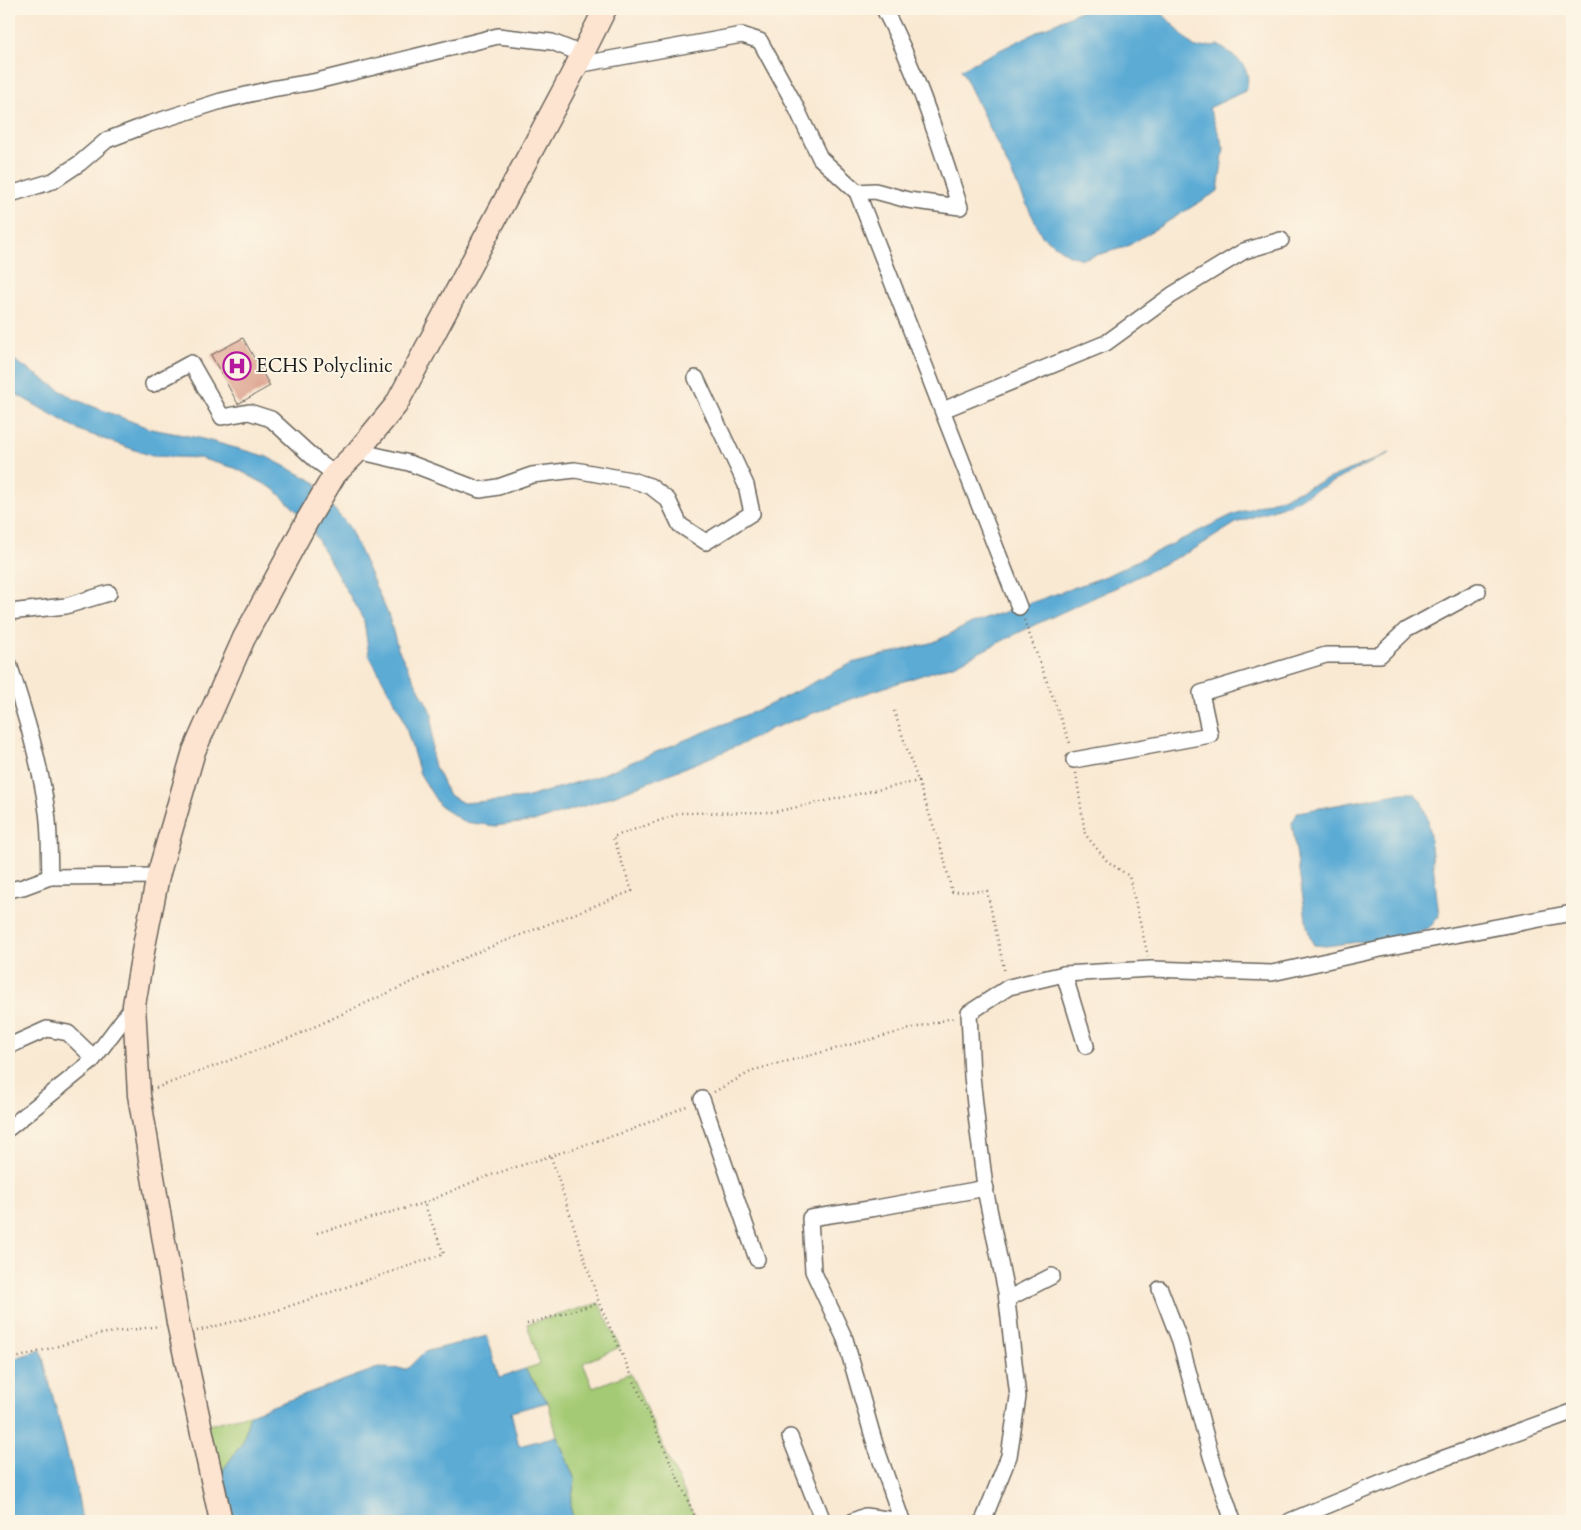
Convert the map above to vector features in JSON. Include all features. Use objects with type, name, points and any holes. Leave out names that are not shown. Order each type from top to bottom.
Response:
[{"type":"street","points":[[222,1521],[180,1329],[139,1095],[134,1005],[158,876],[194,751],[244,638],[307,521],[335,474],[358,451],[396,405],[580,60],[604,9]]},
{"type":"street","points":[[857,192],[875,192],[908,200],[960,207],[921,93],[896,31],[884,9]]},
{"type":"street","points":[[10,192],[53,181],[80,163],[107,140],[149,124],[221,101],[271,89],[313,82],[498,36],[552,42],[580,60],[742,35],[760,41],[794,104],[820,158],[857,192],[1019,607]]},
{"type":"street","points":[[943,410],[1106,343],[1172,295],[1244,251],[1281,240]]},
{"type":"street","points":[[153,384],[191,363],[222,417],[249,412],[271,419],[317,461],[335,474]]},
{"type":"street","points":[[358,451],[409,463],[480,490],[498,487],[532,475],[574,470],[631,480],[650,486],[668,500],[680,525],[706,542],[752,513],[746,485],[696,378]]},
{"type":"street","points":[[1074,760],[1210,735],[1201,693],[1326,655],[1380,655],[1406,630],[1478,591]]},
{"type":"street","points":[[9,612],[66,606],[109,593]]},
{"type":"street","points":[[9,664],[26,718],[48,813],[50,877]]},
{"type":"street","points":[[9,890],[50,877],[158,876]]},
{"type":"street","points":[[983,1521],[1009,1456],[1018,1397],[1007,1299],[986,1188],[973,1085],[969,1013],[1008,987],[1064,974],[1151,969],[1272,973],[1572,913]]},
{"type":"street","points":[[1064,974],[1086,1046]]},
{"type":"street","points":[[9,1128],[94,1058],[134,1005]]},
{"type":"street","points":[[9,1046],[47,1029],[68,1033],[94,1058]]},
{"type":"street","points":[[702,1099],[757,1259]]},
{"type":"street","points":[[853,1521],[865,1516],[901,1521],[875,1444],[845,1339],[813,1271],[810,1218],[986,1188]]},
{"type":"street","points":[[1007,1299],[1052,1276]]},
{"type":"street","points":[[1160,1289],[1180,1341],[1211,1456],[1233,1521]]},
{"type":"street","points":[[1290,1521],[1425,1464],[1572,1412]]},
{"type":"street","points":[[790,1438],[823,1521]]},
{"type":"path","points":[[894,711],[943,854],[952,892],[987,891],[1008,987]]},
{"type":"path","points":[[139,1095],[292,1038],[475,953],[632,891],[613,837],[681,813],[774,812],[919,781]]},
{"type":"path","points":[[1129,876],[1151,969]]},
{"type":"path","points":[[317,1233],[424,1203],[482,1178],[631,1130],[702,1099],[754,1070],[969,1013]]},
{"type":"path","points":[[551,1157],[599,1303],[697,1521]]},
{"type":"path","points":[[9,1360],[100,1334],[180,1329],[275,1311],[444,1254],[424,1203]]},
{"type":"path","points":[[528,1324],[599,1303]]},
{"type":"green space","points":[[599,1303],[620,1347],[583,1363],[593,1388],[630,1373],[697,1521],[574,1521],[570,1506],[575,1480],[557,1436],[548,1402],[525,1369],[540,1364],[527,1324]]},
{"type":"green space","points":[[250,1414],[243,1442],[213,1484],[200,1427]]},
{"type":"water","points":[[1084,9],[1158,9],[1195,48],[1218,45],[1242,64],[1248,76],[1245,91],[1209,108],[1224,148],[1218,191],[1126,247],[1082,259],[1069,255],[1042,236],[961,69]]},
{"type":"water","points":[[9,357],[74,399],[151,429],[199,438],[265,456],[315,482],[323,496],[349,527],[388,614],[398,649],[432,714],[432,760],[448,794],[463,803],[525,798],[598,776],[765,707],[852,663],[934,642],[968,625],[1104,577],[1234,514],[1282,498],[1390,453],[1286,505],[1236,523],[1196,548],[956,664],[864,694],[771,729],[742,744],[603,800],[536,821],[495,826],[464,822],[439,805],[420,774],[402,715],[369,655],[364,621],[307,521],[274,489],[235,468],[199,458],[152,456],[81,431],[14,393],[9,383]]},
{"type":"water","points":[[1402,793],[1413,793],[1421,800],[1428,820],[1439,916],[1431,926],[1415,935],[1326,946],[1314,945],[1307,926],[1292,823],[1298,812]]},
{"type":"water","points":[[487,1336],[500,1377],[525,1369],[548,1402],[511,1412],[519,1446],[557,1436],[575,1480],[570,1506],[574,1521],[221,1521],[213,1484],[243,1442],[250,1414],[378,1368],[407,1369],[424,1352]]},
{"type":"water","points":[[41,1350],[77,1491],[82,1521],[9,1521],[9,1360]]},
{"type":"building","points":[[243,338],[270,386],[238,404],[211,355]]},
{"type":"place","name":"ECHS Polyclinic","points":[[237,366]]}]
